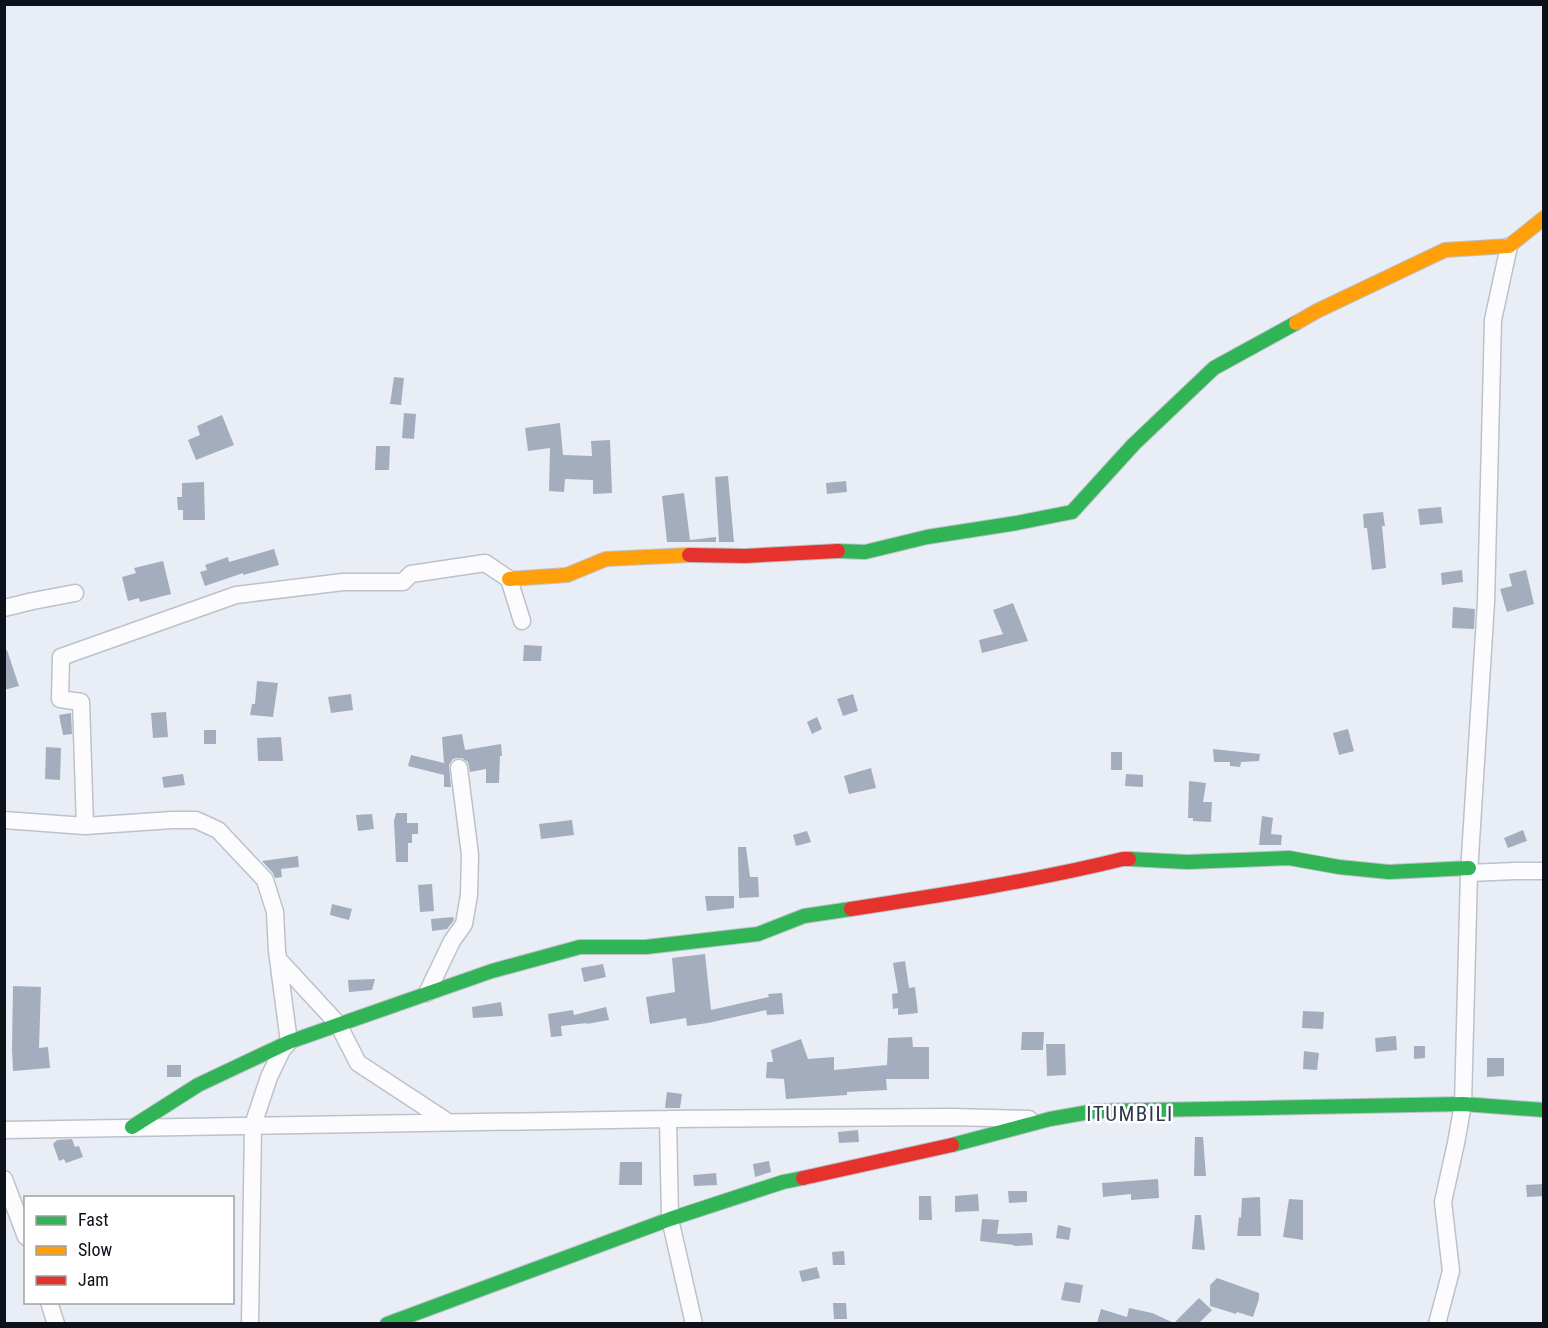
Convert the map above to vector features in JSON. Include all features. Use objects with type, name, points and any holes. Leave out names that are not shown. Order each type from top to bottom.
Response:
[{"type":"street","points":[[85,826],[81,702],[60,699],[61,657],[236,596],[343,582],[403,582],[411,574],[485,563],[509,579],[567,575],[606,559],[828,551],[865,552],[927,537],[1017,524],[1072,512],[1134,444],[1214,368],[1317,311],[1445,250],[1509,246],[1544,218]]},
{"type":"street","points":[[1437,1323],[1451,1271],[1443,1202],[1463,1104],[1469,871],[1486,602],[1493,320],[1509,246]]},
{"type":"street","points":[[509,579],[522,621]]},
{"type":"street","points":[[4,608],[75,593]]},
{"type":"street","points":[[427,993],[452,941],[464,924],[470,895],[470,855],[459,768]]},
{"type":"street","points":[[4,820],[85,826],[196,820],[218,830],[265,880],[275,912],[278,959],[289,1042],[282,1050],[268,1077],[254,1125],[250,1323]]},
{"type":"street","points":[[132,1128],[198,1084],[289,1042],[492,971],[580,946],[646,947],[758,934],[804,916],[952,894],[1123,859],[1187,862],[1289,858],[1340,867],[1389,872],[1544,871]]},
{"type":"street","points":[[278,959],[338,1024],[358,1063],[448,1122]]},
{"type":"street","points":[[387,1323],[670,1219],[783,1182],[951,1145],[1050,1119],[1095,1111],[1463,1104],[1544,1110]]},
{"type":"street","points":[[4,1130],[668,1119],[953,1117],[1050,1119]]},
{"type":"street","points":[[951,1145],[953,1117]]},
{"type":"street","points":[[668,1119],[670,1219],[694,1323]]},
{"type":"street","points":[[4,1179],[24,1232]]},
{"type":"street","points":[[50,1304],[57,1323]]},
{"type":"building","points":[[394,377],[404,378],[401,405],[390,404]]},
{"type":"building","points":[[404,413],[416,414],[414,439],[402,438]]},
{"type":"building","points":[[222,415],[234,445],[196,460],[188,440],[200,435],[197,426]]},
{"type":"building","points":[[560,423],[563,455],[592,456],[591,441],[610,440],[612,493],[593,494],[593,480],[565,479],[564,492],[549,491],[550,448],[528,451],[525,428]]},
{"type":"building","points":[[376,446],[390,446],[389,470],[375,470]]},
{"type":"building","points":[[728,476],[734,542],[719,542],[715,477]]},
{"type":"building","points":[[846,481],[847,492],[827,494],[826,483]]},
{"type":"building","points":[[204,482],[205,520],[183,520],[183,510],[178,510],[177,497],[182,497],[182,483]]},
{"type":"building","points":[[684,493],[690,540],[716,537],[716,542],[667,542],[662,496]]},
{"type":"building","points":[[1441,507],[1443,523],[1420,525],[1418,509]]},
{"type":"building","points":[[1383,512],[1386,568],[1372,570],[1363,514]]},
{"type":"building","points":[[274,549],[279,565],[243,575],[243,573],[205,586],[200,572],[207,570],[205,565],[228,557],[229,562]]},
{"type":"building","points":[[163,561],[171,594],[140,602],[139,598],[128,601],[122,577],[136,573],[134,568]]},
{"type":"building","points":[[1462,570],[1463,582],[1442,585],[1441,573]]},
{"type":"building","points":[[1526,570],[1534,604],[1507,612],[1500,589],[1512,586],[1509,574]]},
{"type":"building","points":[[1013,603],[1028,641],[982,653],[979,640],[1003,634],[993,610]]},
{"type":"building","points":[[1453,607],[1475,609],[1474,629],[1452,628]]},
{"type":"building","points":[[524,645],[542,646],[541,661],[523,661]]},
{"type":"building","points":[[4,650],[7,650],[19,686],[4,690]]},
{"type":"building","points":[[257,681],[278,683],[273,717],[250,715],[252,704],[255,704]]},
{"type":"building","points":[[351,694],[353,710],[331,713],[328,697]]},
{"type":"building","points":[[853,694],[858,711],[843,716],[837,699]]},
{"type":"building","points":[[166,712],[168,737],[153,738],[151,713]]},
{"type":"building","points":[[71,713],[72,734],[63,735],[59,715]]},
{"type":"building","points":[[817,717],[822,729],[812,734],[807,722]]},
{"type":"building","points":[[1348,729],[1354,751],[1339,755],[1333,733]]},
{"type":"building","points":[[204,730],[216,730],[216,744],[204,744]]},
{"type":"building","points":[[462,734],[465,750],[501,744],[499,783],[486,783],[486,769],[470,772],[468,762],[462,758],[453,759],[449,765],[451,787],[444,787],[444,775],[408,766],[411,755],[444,763],[442,737]]},
{"type":"building","points":[[281,737],[283,761],[258,761],[257,738]]},
{"type":"building","points":[[46,747],[61,748],[60,780],[45,779]]},
{"type":"building","points":[[1213,749],[1260,754],[1259,761],[1241,762],[1240,767],[1230,766],[1230,762],[1214,762]]},
{"type":"building","points":[[1111,752],[1122,752],[1122,770],[1111,770]]},
{"type":"building","points":[[871,768],[876,788],[849,794],[844,776]]},
{"type":"building","points":[[183,774],[185,785],[164,788],[162,777]]},
{"type":"building","points":[[1126,774],[1143,775],[1143,787],[1125,786]]},
{"type":"building","points":[[1189,781],[1206,783],[1203,802],[1212,802],[1211,822],[1193,821],[1193,818],[1188,818]]},
{"type":"building","points":[[396,813],[407,813],[407,823],[418,823],[418,834],[412,834],[412,843],[408,843],[408,862],[396,862],[394,821]]},
{"type":"building","points":[[372,814],[374,829],[358,831],[356,815]]},
{"type":"building","points":[[1262,816],[1273,818],[1271,834],[1282,835],[1281,845],[1259,845]]},
{"type":"building","points":[[572,820],[574,835],[541,839],[539,824]]},
{"type":"building","points":[[1523,830],[1527,841],[1508,848],[1504,838]]},
{"type":"building","points":[[807,831],[811,842],[796,846],[793,835]]},
{"type":"building","points":[[738,847],[746,847],[750,877],[758,877],[759,897],[739,898]]},
{"type":"building","points":[[298,856],[299,867],[281,869],[282,877],[275,878],[262,861]]},
{"type":"building","points":[[432,884],[434,911],[420,912],[418,885]]},
{"type":"building","points":[[705,896],[734,896],[734,908],[707,911]]},
{"type":"building","points":[[332,904],[352,909],[349,920],[330,915]]},
{"type":"building","points":[[453,917],[454,920],[447,929],[432,931],[431,919]]},
{"type":"building","points":[[705,954],[711,1010],[769,997],[768,994],[782,993],[784,1014],[767,1015],[766,1010],[687,1026],[686,1018],[650,1024],[646,997],[675,992],[672,958]]},
{"type":"building","points":[[905,961],[909,988],[915,987],[918,1013],[898,1015],[898,1008],[893,1009],[892,994],[898,993],[893,963]]},
{"type":"building","points":[[603,964],[606,977],[584,982],[581,968]]},
{"type":"building","points":[[375,979],[372,990],[349,992],[348,980]]},
{"type":"building","points":[[13,986],[41,987],[39,1048],[48,1047],[50,1068],[13,1071]]},
{"type":"building","points":[[501,1002],[503,1016],[473,1018],[472,1007]]},
{"type":"building","points":[[606,1007],[609,1020],[561,1026],[562,1036],[551,1037],[548,1014],[573,1010],[574,1015]]},
{"type":"building","points":[[1303,1011],[1324,1012],[1323,1029],[1302,1028]]},
{"type":"building","points":[[1022,1032],[1044,1032],[1043,1050],[1021,1050]]},
{"type":"building","points":[[1396,1036],[1397,1050],[1376,1052],[1375,1038]]},
{"type":"building","points":[[912,1037],[913,1047],[929,1047],[929,1079],[886,1079],[887,1090],[786,1099],[784,1079],[766,1078],[767,1062],[773,1062],[771,1050],[801,1039],[808,1059],[834,1057],[834,1070],[887,1065],[888,1038]]},
{"type":"building","points":[[1046,1044],[1065,1044],[1066,1075],[1047,1076]]},
{"type":"building","points":[[1414,1046],[1425,1046],[1425,1058],[1414,1059]]},
{"type":"building","points":[[1304,1051],[1319,1053],[1317,1070],[1303,1069]]},
{"type":"building","points":[[1487,1058],[1504,1058],[1504,1076],[1487,1077]]},
{"type":"building","points":[[167,1065],[181,1065],[181,1077],[167,1077]]},
{"type":"building","points":[[667,1092],[682,1094],[680,1108],[665,1108]]},
{"type":"building","points":[[858,1130],[859,1142],[839,1143],[838,1132]]},
{"type":"building","points":[[1195,1137],[1203,1137],[1206,1176],[1194,1176]]},
{"type":"building","points":[[72,1139],[75,1147],[79,1146],[83,1157],[66,1163],[64,1159],[59,1161],[53,1144],[57,1140]]},
{"type":"building","points":[[769,1161],[771,1172],[755,1177],[753,1164]]},
{"type":"building","points":[[620,1162],[642,1162],[642,1185],[619,1185]]},
{"type":"building","points":[[716,1173],[717,1185],[694,1186],[693,1175]]},
{"type":"building","points":[[1158,1179],[1159,1198],[1131,1200],[1131,1194],[1103,1197],[1102,1183]]},
{"type":"building","points":[[1544,1184],[1544,1196],[1527,1197],[1526,1185]]},
{"type":"building","points":[[1008,1191],[1027,1191],[1027,1202],[1009,1203]]},
{"type":"building","points":[[978,1194],[979,1211],[955,1212],[955,1196]]},
{"type":"building","points":[[919,1196],[931,1196],[932,1220],[919,1220]]},
{"type":"building","points":[[1260,1197],[1261,1236],[1237,1236],[1242,1198]]},
{"type":"building","points":[[1289,1199],[1303,1200],[1303,1240],[1283,1237]]},
{"type":"building","points":[[1195,1215],[1201,1215],[1205,1250],[1192,1249]]},
{"type":"building","points":[[982,1219],[999,1220],[997,1234],[1032,1233],[1033,1245],[1014,1246],[980,1241]]},
{"type":"building","points":[[1058,1225],[1071,1228],[1069,1240],[1056,1238]]},
{"type":"building","points":[[844,1251],[845,1265],[833,1265],[832,1252]]},
{"type":"building","points":[[817,1267],[820,1278],[802,1282],[799,1271]]},
{"type":"building","points":[[1217,1278],[1259,1293],[1253,1317],[1210,1306],[1210,1285]]},
{"type":"building","points":[[1065,1282],[1083,1285],[1080,1303],[1061,1300]]},
{"type":"building","points":[[1199,1298],[1212,1310],[1199,1323],[1174,1323]]},
{"type":"building","points":[[833,1303],[846,1303],[847,1319],[834,1319]]},
{"type":"building","points":[[1129,1308],[1152,1313],[1174,1323],[1097,1323],[1101,1309],[1127,1317]]},
{"type":"traffic: fast","points":[[838,551],[865,552],[927,537],[1072,512],[1134,444],[1214,368],[1296,323]]},
{"type":"traffic: fast","points":[[1129,859],[1187,862],[1289,858],[1339,867],[1389,872],[1469,868]]},
{"type":"traffic: fast","points":[[132,1127],[198,1085],[289,1042],[492,971],[580,947],[646,947],[758,934],[804,916],[851,909]]},
{"type":"traffic: fast","points":[[952,1145],[1050,1119],[1095,1111],[1463,1104],[1544,1110]]},
{"type":"traffic: fast","points":[[387,1324],[670,1219],[783,1182],[803,1178]]},
{"type":"traffic: slow","points":[[1296,323],[1445,250],[1509,246],[1544,218]]},
{"type":"traffic: slow","points":[[509,579],[567,575],[606,559],[689,555]]},
{"type":"traffic: jam","points":[[689,555],[745,556],[838,551]]},
{"type":"traffic: jam","points":[[851,909],[987,887],[1129,859]]},
{"type":"traffic: jam","points":[[803,1178],[952,1145]]},
{"type":"district","name":"ITUMBILI","points":[[1130,1114]]}]
